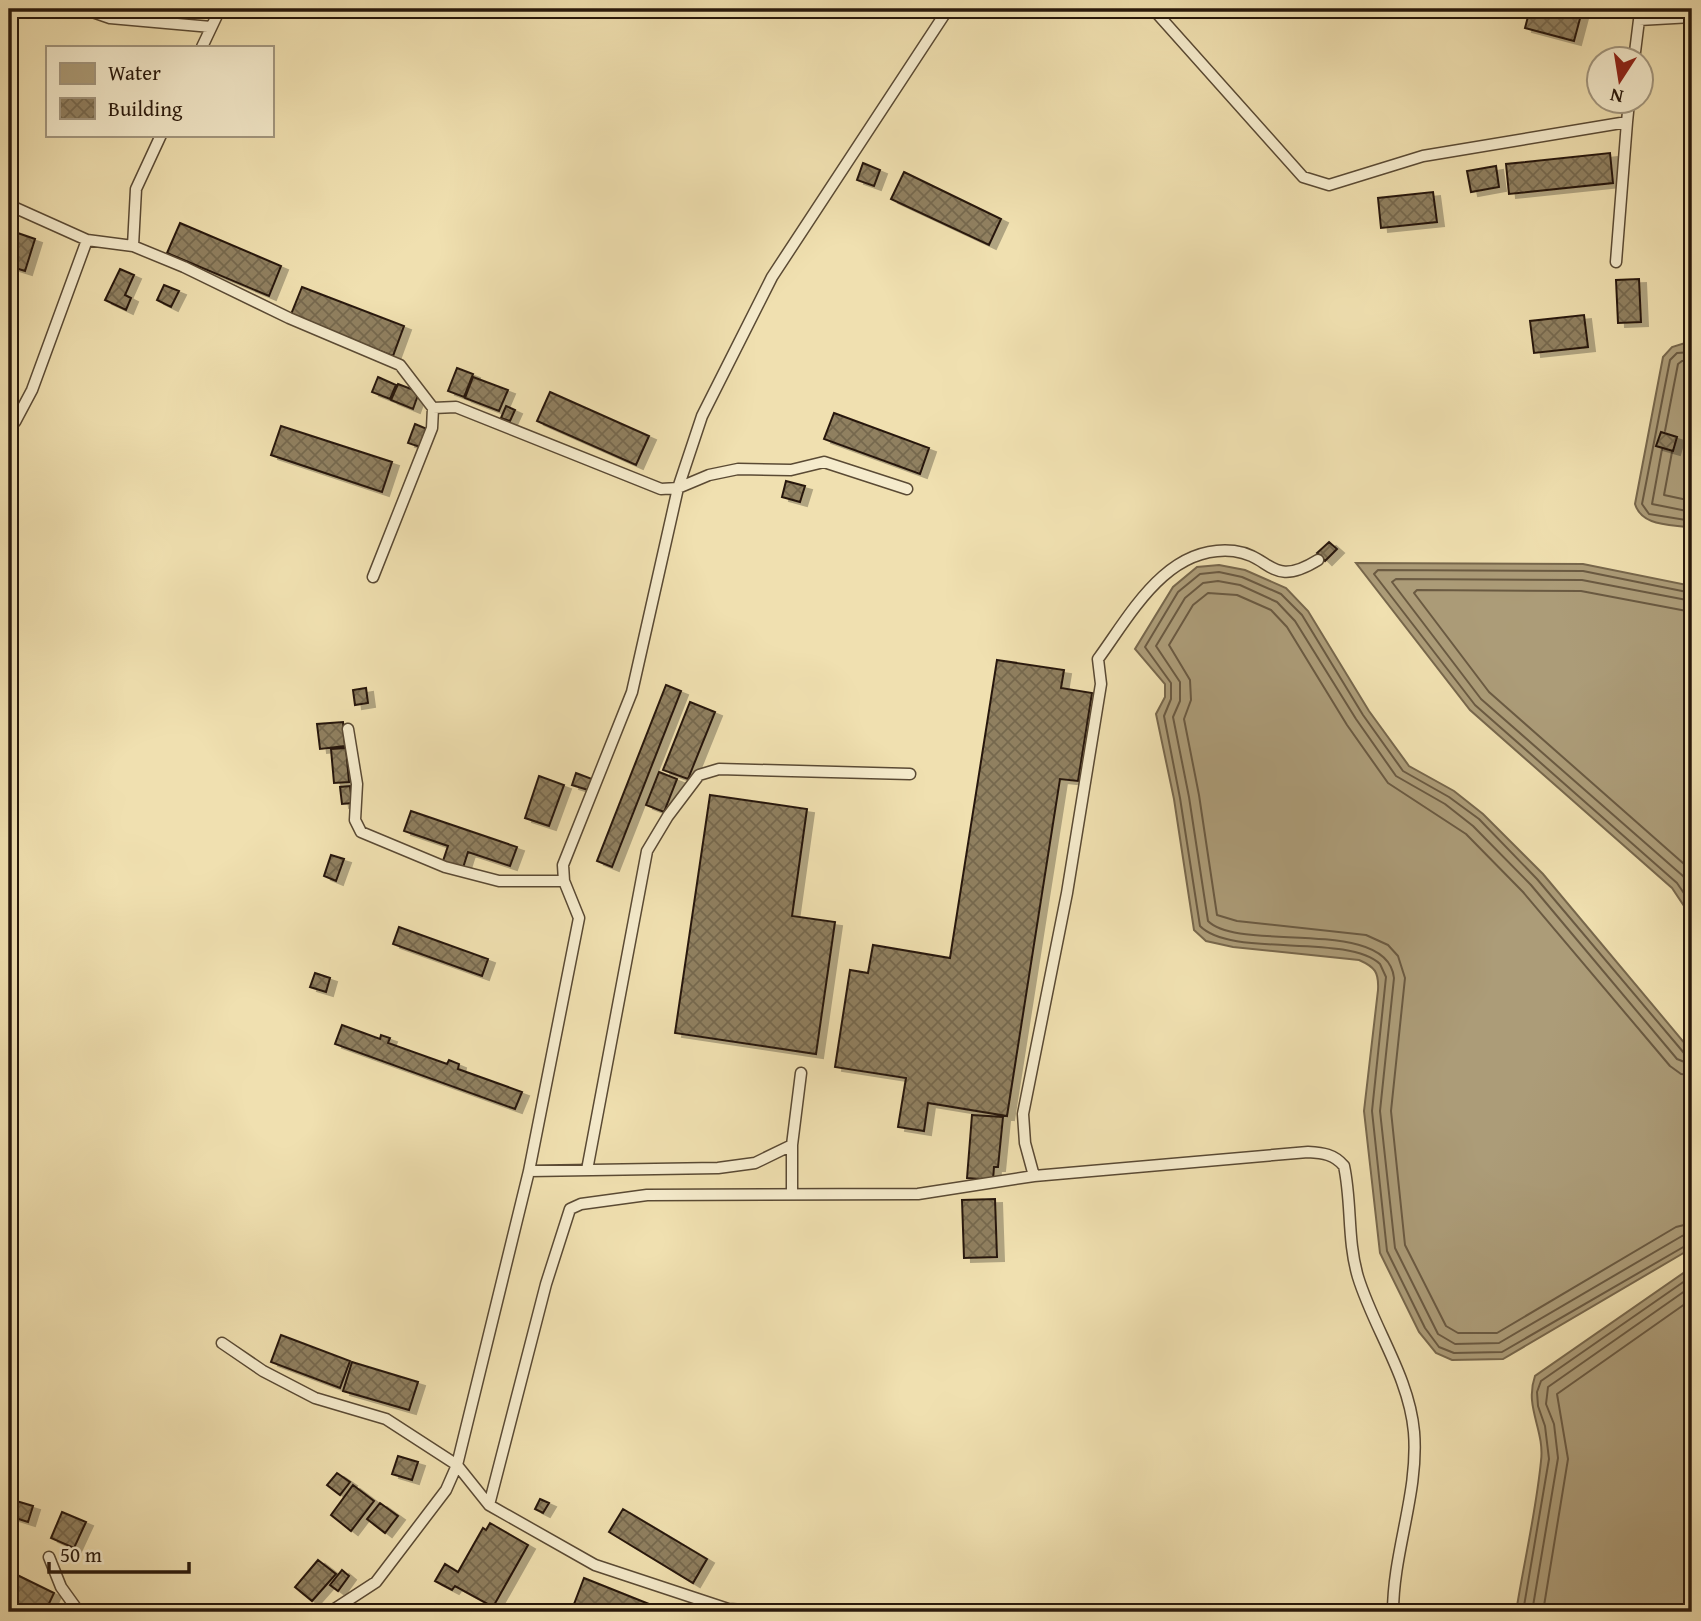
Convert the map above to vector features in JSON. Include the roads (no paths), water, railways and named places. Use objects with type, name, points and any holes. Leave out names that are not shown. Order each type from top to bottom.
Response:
[{"type":"lane","points":[[84,9],[110,18],[211,27]]},
{"type":"lane","points":[[202,46],[220,9]]},
{"type":"lane","points":[[330,1612],[376,1582],[446,1490],[457,1465],[528,1171],[579,918],[564,881],[564,865],[632,692],[678,488],[702,416],[772,277],[948,9]]},
{"type":"lane","points":[[1153,9],[1303,177],[1314,183],[1329,185],[1423,156],[1627,122]]},
{"type":"lane","points":[[1636,46],[1640,20],[1692,17]]},
{"type":"lane","points":[[1616,262],[1628,116]]},
{"type":"lane","points":[[132,246],[136,189],[161,136]]},
{"type":"lane","points":[[9,205],[87,240],[132,246],[400,365],[433,408],[432,428],[373,578]]},
{"type":"lane","points":[[9,423],[15,422],[32,390],[87,240]]},
{"type":"lane","points":[[433,408],[456,408],[661,489],[678,488],[709,474],[738,469],[791,470],[824,462],[907,489]]},
{"type":"lane","points":[[1034,1176],[1025,1143],[1023,1114],[1066,893],[1099,697],[1101,684],[1098,659],[1149,588],[1180,563],[1208,552],[1236,551],[1285,573],[1304,568],[1318,560]]},
{"type":"lane","points":[[348,729],[357,784],[355,821],[361,832],[445,867],[499,881],[564,881]]},
{"type":"lane","points":[[587,1170],[647,851],[668,816],[699,775],[719,769],[910,774]]},
{"type":"lane","points":[[792,1194],[792,1145],[801,1073]]},
{"type":"lane","points":[[528,1171],[719,1168],[755,1163],[792,1145]]},
{"type":"lane","points":[[489,1505],[546,1284],[570,1209],[581,1204],[647,1195],[918,1194],[1034,1176],[1308,1152],[1336,1157],[1344,1166],[1350,1252],[1359,1281],[1408,1398],[1415,1456],[1393,1612]]},
{"type":"lane","points":[[222,1343],[263,1371],[315,1398],[386,1419],[457,1465],[489,1505],[595,1565],[728,1609],[779,1612]]},
{"type":"lane","points":[[49,1558],[61,1587],[79,1612]]},
{"type":"water","points":[[1685,343],[1692,345],[1692,528],[1651,521],[1644,517],[1635,504],[1663,357],[1672,347]]},
{"type":"water","points":[[1356,563],[1583,564],[1692,586],[1692,918],[1672,888],[1470,710]]},
{"type":"water","points":[[1219,565],[1245,570],[1286,588],[1308,611],[1369,711],[1409,766],[1454,791],[1483,814],[1543,874],[1692,1052],[1692,1248],[1503,1359],[1452,1360],[1436,1353],[1419,1332],[1380,1253],[1364,1111],[1378,990],[1375,971],[1359,960],[1233,947],[1206,941],[1194,930],[1174,799],[1156,714],[1165,697],[1165,684],[1135,649],[1173,587],[1197,567]]},
{"type":"water","points":[[1692,1267],[1692,1612],[1516,1612],[1541,1461],[1540,1439],[1532,1398],[1535,1376]]}]
